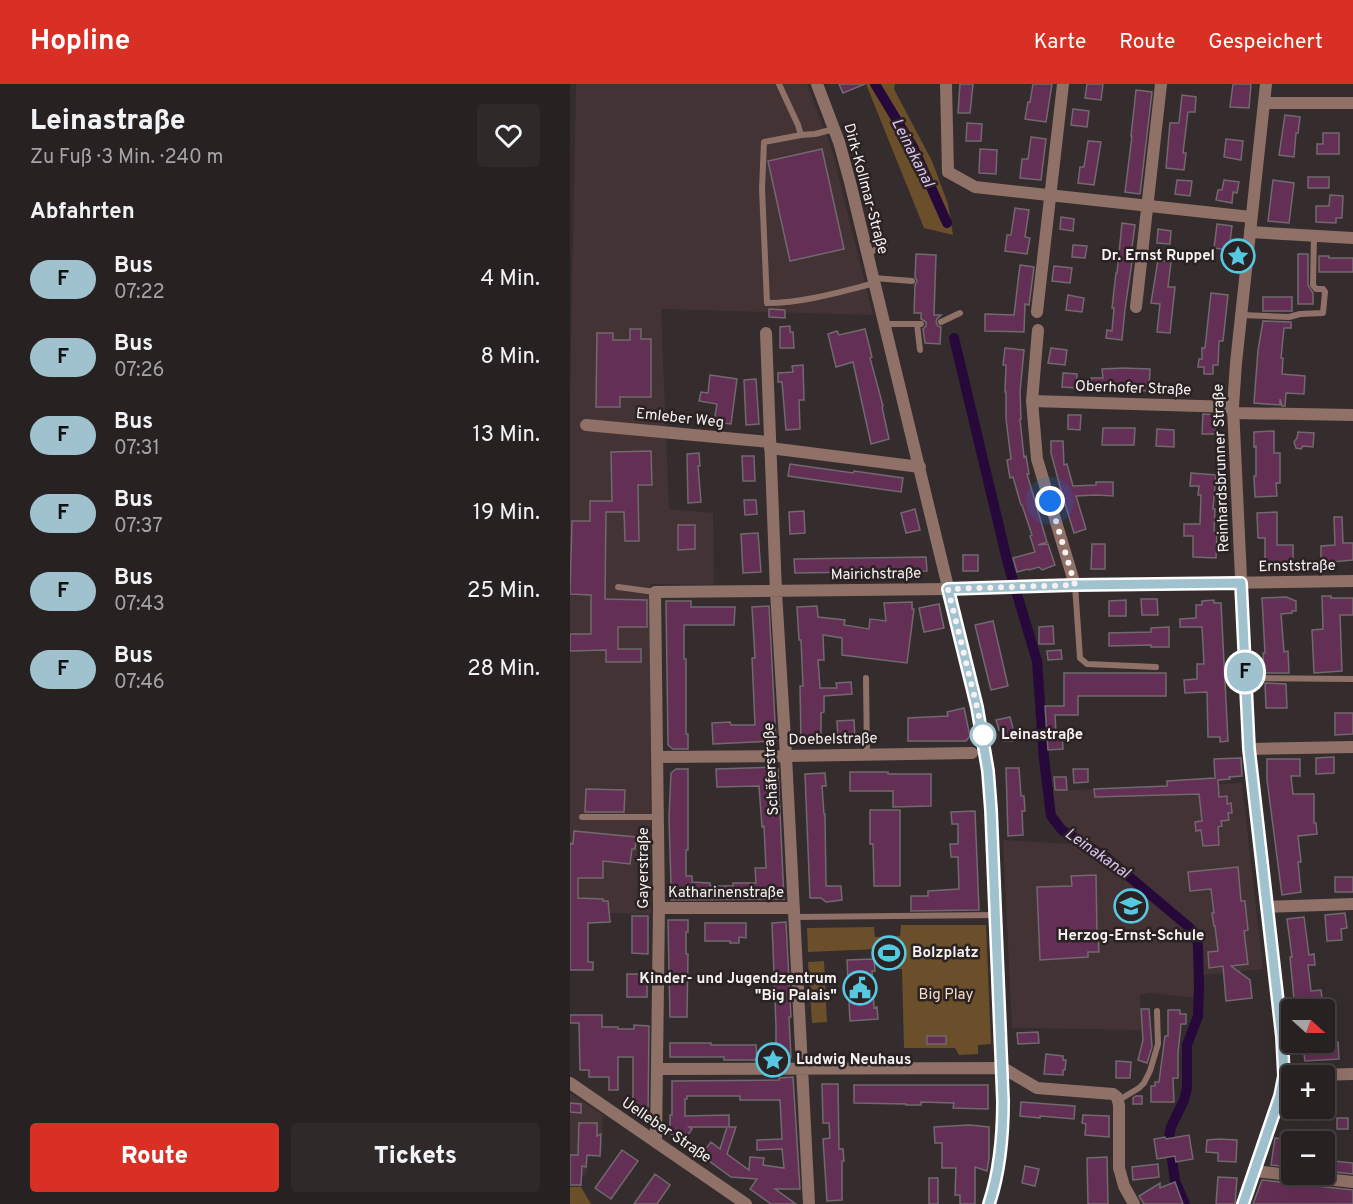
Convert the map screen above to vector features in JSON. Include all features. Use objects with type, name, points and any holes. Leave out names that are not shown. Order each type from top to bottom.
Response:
[{"type":"street","name":"Dirk-Kollmar-Straße","points":[[817,84],[845,161],[874,276]]},
{"type":"street","points":[[946,84],[948,172],[975,187],[1251,217]]},
{"type":"street","points":[[1036,312],[1063,84]]},
{"type":"street","points":[[1136,307],[1161,84]]},
{"type":"street","name":"Reinhardsbrunner Straße","points":[[1266,84],[1233,410],[1249,749],[1283,1065]]},
{"type":"street","points":[[1264,103],[1353,103]]},
{"type":"street","points":[[1250,232],[1353,238]]},
{"type":"street","points":[[874,276],[977,707],[988,771],[1003,1068],[1002,1138],[989,1204]]},
{"type":"street","points":[[1038,330],[1032,401],[1037,459],[1075,585]]},
{"type":"street","name":"Schäferstraße","points":[[766,333],[776,592],[809,1204]]},
{"type":"street","name":"Oberhofer Straße","points":[[1032,401],[1353,415]]},
{"type":"street","name":"Emleber Weg","points":[[586,425],[770,445],[920,467]]},
{"type":"street","name":"Ernststraße","points":[[1241,583],[1353,581]]},
{"type":"street","name":"Mairichstraße","points":[[655,592],[776,592],[1241,583]]},
{"type":"street","name":"Gayerstraße","points":[[655,592],[659,908],[656,1142]]},
{"type":"street","points":[[1249,749],[1353,747]]},
{"type":"street","name":"Doebelstraße","points":[[658,757],[972,753]]},
{"type":"street","points":[[1266,907],[1353,904]]},
{"type":"street","name":"Katharinenstraße","points":[[659,908],[794,913]]},
{"type":"street","points":[[657,1069],[1003,1068],[1037,1088],[1113,1094],[1119,1100],[1119,1168],[1124,1186],[1134,1204]]},
{"type":"street","points":[[1335,1075],[1353,1074]]},
{"type":"street","name":"Uelleber Straße","points":[[570,1083],[746,1204]]},
{"type":"street","name":"Reinhardsbrunner Straße","points":[[1243,1204],[1281,1091]]},
{"type":"street","points":[[1254,1171],[1353,1182]]},
{"type":"lane","points":[[780,84],[801,135]]},
{"type":"lane","points":[[834,129],[764,142],[762,189],[767,303],[784,303],[837,293],[874,276],[912,280]]},
{"type":"lane","points":[[1241,315],[1289,317],[1323,313],[1325,292],[1323,289],[1316,289],[1313,285],[1314,236]]},
{"type":"lane","points":[[868,254],[885,244]]},
{"type":"lane","points":[[941,322],[960,313]]},
{"type":"lane","points":[[885,324],[919,324],[920,350]]},
{"type":"lane","points":[[1075,585],[1080,658],[1087,664],[1156,667]]},
{"type":"lane","points":[[618,587],[655,592]]},
{"type":"lane","points":[[866,678],[867,755]]},
{"type":"lane","points":[[1245,678],[1353,679]]},
{"type":"lane","points":[[582,817],[658,817]]},
{"type":"lane","points":[[794,913],[996,915]]},
{"type":"lane","points":[[1119,1100],[1139,1088],[1150,1071],[1158,1044],[1157,1011]]},
{"type":"shaded area","points":[[576,84],[807,84],[832,150],[873,315],[661,309],[669,509],[713,513],[714,585],[650,584],[651,914],[570,912],[570,392]]},
{"type":"shaded area","name":"Herzog-Ernst-Schule","points":[[1242,783],[1263,969],[1196,976],[1196,998],[1150,993],[1140,995],[1141,1030],[1012,1028],[1003,840],[1072,844],[1073,839],[1063,833],[1048,814],[1045,791]]},
{"type":"shaded area","points":[[570,1093],[603,1115],[602,1133],[599,1135],[602,1142],[601,1157],[588,1157],[587,1175],[582,1176],[582,1187],[570,1186]]},
{"type":"green space","points":[[866,84],[895,84],[894,89],[932,161],[948,204],[953,235],[924,228]]},
{"type":"green space","name":"Big Play","points":[[901,925],[986,925],[991,1044],[978,1045],[978,1054],[959,1055],[955,1048],[904,1048],[902,969],[880,969],[879,949],[808,952],[807,928],[874,927],[875,937],[900,936]]},
{"type":"green space","points":[[824,961],[827,1022],[812,1023],[808,962]]},
{"type":"green space","points":[[570,1187],[581,1187],[591,1204],[570,1204]]},
{"type":"building","points":[[839,84],[865,84],[843,93]]},
{"type":"building","points":[[960,84],[973,84],[970,113],[958,113]]},
{"type":"building","points":[[1033,84],[1052,84],[1046,122],[1025,119]]},
{"type":"building","points":[[1087,84],[1103,84],[1101,100],[1085,98]]},
{"type":"building","points":[[1233,84],[1251,84],[1249,108],[1230,107]]},
{"type":"building","points":[[1136,90],[1152,92],[1140,194],[1125,192]]},
{"type":"building","points":[[1182,95],[1196,97],[1195,112],[1188,112],[1183,153],[1186,153],[1184,170],[1166,168],[1170,123],[1179,123]]},
{"type":"building","points":[[1073,109],[1089,111],[1087,127],[1071,125]]},
{"type":"building","points":[[1285,115],[1300,117],[1294,157],[1279,155]]},
{"type":"building","points":[[967,123],[982,124],[981,141],[966,141]]},
{"type":"building","points":[[1323,133],[1339,133],[1339,154],[1317,154],[1317,144],[1323,144]]},
{"type":"building","points":[[1031,137],[1046,139],[1041,180],[1020,178],[1022,159],[1028,159]]},
{"type":"building","points":[[1226,139],[1243,141],[1241,160],[1224,157]]},
{"type":"building","points":[[1088,141],[1101,142],[1094,185],[1078,183],[1080,167],[1084,167]]},
{"type":"building","points":[[822,149],[844,249],[790,261],[768,161]]},
{"type":"building","points":[[980,149],[997,150],[996,174],[979,173]]},
{"type":"building","points":[[1308,177],[1329,177],[1329,188],[1308,188]]},
{"type":"building","points":[[1177,180],[1192,181],[1190,196],[1175,194]]},
{"type":"building","points":[[1224,180],[1239,182],[1237,193],[1233,192],[1232,203],[1216,200],[1218,190],[1222,190]]},
{"type":"building","points":[[1273,180],[1294,183],[1289,223],[1268,221]]},
{"type":"building","points":[[1330,195],[1343,196],[1342,218],[1336,218],[1336,223],[1316,222],[1316,206],[1329,206]]},
{"type":"building","points":[[1015,208],[1029,210],[1025,237],[1030,238],[1027,254],[1005,251],[1007,235],[1011,235]]},
{"type":"building","points":[[1061,217],[1074,219],[1073,231],[1060,229]]},
{"type":"building","points":[[1122,223],[1135,225],[1122,340],[1106,338],[1107,330],[1112,331],[1114,308],[1112,308]]},
{"type":"building","points":[[1217,224],[1232,226],[1229,250],[1214,248]]},
{"type":"building","points":[[1158,229],[1171,231],[1170,244],[1157,243]]},
{"type":"building","points":[[1073,245],[1087,246],[1085,258],[1072,257]]},
{"type":"building","points":[[916,254],[936,255],[934,315],[941,315],[936,322],[941,327],[940,344],[925,343],[923,329],[926,322],[921,319],[921,313],[914,313],[917,281],[915,277]]},
{"type":"building","points":[[1298,254],[1308,254],[1308,285],[1313,293],[1313,304],[1298,304]]},
{"type":"building","points":[[1319,256],[1353,258],[1353,272],[1319,272]]},
{"type":"building","points":[[1158,260],[1171,262],[1168,287],[1175,287],[1170,333],[1157,332],[1160,304],[1151,303]]},
{"type":"building","points":[[1020,265],[1034,267],[1029,305],[1025,304],[1024,332],[985,331],[985,314],[1014,315]]},
{"type":"building","points":[[1054,266],[1072,268],[1070,283],[1052,281]]},
{"type":"building","points":[[1211,293],[1228,295],[1223,341],[1219,341],[1218,365],[1213,365],[1213,374],[1204,374],[1204,367],[1198,367],[1199,359],[1202,359],[1202,348],[1205,348]]},
{"type":"building","points":[[1068,295],[1084,298],[1082,312],[1066,310]]},
{"type":"building","points":[[1263,297],[1292,297],[1292,311],[1263,311]]},
{"type":"building","points":[[769,309],[785,310],[785,318],[769,317]]},
{"type":"building","points":[[1263,321],[1291,322],[1291,328],[1284,328],[1282,374],[1305,376],[1304,394],[1286,393],[1285,406],[1282,406],[1280,399],[1280,405],[1254,403],[1258,350]]},
{"type":"building","points":[[790,326],[790,332],[793,332],[794,348],[780,348],[780,327]]},
{"type":"building","points":[[630,329],[641,329],[641,339],[651,339],[651,397],[620,397],[620,407],[596,407],[597,333],[613,333],[613,340],[630,340]]},
{"type":"building","points":[[865,329],[889,439],[871,444],[853,362],[836,367],[828,334],[837,331],[839,335]]},
{"type":"building","points":[[1005,348],[1024,350],[1020,419],[1024,457],[1026,456],[1029,474],[1027,474],[1047,542],[1038,545],[1048,544],[1055,565],[1042,570],[1039,567],[1017,572],[1013,558],[1035,552],[1030,536],[1032,535],[1013,477],[1010,478],[1007,460],[1011,459],[1006,419],[1006,365],[1003,365]]},
{"type":"building","points":[[1051,348],[1067,350],[1065,365],[1048,363]]},
{"type":"building","points":[[803,365],[804,400],[799,400],[800,429],[786,430],[782,382],[778,382],[778,373],[793,372],[792,366]]},
{"type":"building","points":[[1102,369],[1150,369],[1149,391],[1130,390],[1130,388],[1091,388],[1091,378],[1103,378]]},
{"type":"building","points":[[1063,373],[1077,374],[1076,388],[1062,387]]},
{"type":"building","points":[[710,375],[737,379],[731,424],[714,422],[717,404],[699,401],[701,392],[708,393]]},
{"type":"building","points":[[756,379],[759,424],[746,425],[744,380]]},
{"type":"building","points":[[1203,414],[1216,415],[1215,434],[1202,434]]},
{"type":"building","points":[[1068,415],[1081,415],[1080,430],[1068,429]]},
{"type":"building","points":[[1103,428],[1135,428],[1134,445],[1102,445]]},
{"type":"building","points":[[1157,429],[1174,430],[1174,447],[1156,446]]},
{"type":"building","points":[[1274,431],[1274,453],[1280,453],[1280,483],[1276,483],[1277,496],[1255,497],[1254,432]]},
{"type":"building","points":[[1298,432],[1314,433],[1313,447],[1296,448],[1294,442]]},
{"type":"building","points":[[1051,441],[1063,441],[1064,465],[1067,464],[1073,486],[1113,482],[1113,496],[1076,496],[1086,529],[1074,533],[1051,453]]},
{"type":"building","points":[[651,451],[652,485],[638,485],[639,541],[625,541],[624,512],[606,512],[605,599],[647,600],[647,627],[618,627],[618,649],[641,649],[641,662],[606,662],[606,650],[570,651],[570,634],[591,634],[591,595],[570,594],[572,521],[590,521],[590,501],[612,501],[611,452]]},
{"type":"building","points":[[699,453],[701,502],[688,503],[687,454]]},
{"type":"building","points":[[742,456],[754,456],[755,481],[743,481]]},
{"type":"building","points":[[790,464],[903,478],[901,492],[788,476]]},
{"type":"building","points":[[1191,473],[1216,475],[1213,509],[1215,509],[1214,531],[1217,531],[1216,558],[1193,557],[1193,536],[1184,536],[1184,524],[1200,524],[1201,495],[1198,495],[1199,486],[1190,486]]},
{"type":"building","points":[[744,500],[756,500],[757,514],[745,515]]},
{"type":"building","points":[[915,509],[920,530],[906,533],[901,513]]},
{"type":"building","points":[[804,511],[805,533],[790,534],[789,512]]},
{"type":"building","points":[[1277,512],[1277,545],[1293,545],[1293,563],[1265,563],[1265,538],[1258,538],[1257,513]]},
{"type":"building","points":[[1334,517],[1342,517],[1343,543],[1353,543],[1353,560],[1321,563],[1321,546],[1335,545]]},
{"type":"building","points":[[678,525],[695,525],[695,549],[678,550]]},
{"type":"building","points":[[758,533],[761,572],[743,573],[741,534]]},
{"type":"building","points":[[1092,544],[1105,544],[1105,569],[1091,569]]},
{"type":"building","points":[[963,555],[978,555],[978,571],[963,571]]},
{"type":"building","points":[[926,557],[927,571],[795,573],[794,559]]},
{"type":"building","points":[[1322,596],[1353,598],[1353,615],[1340,615],[1342,671],[1314,673],[1312,630],[1323,629]]},
{"type":"building","points":[[1286,597],[1296,601],[1296,611],[1281,614],[1284,652],[1288,651],[1289,673],[1264,673],[1262,598]]},
{"type":"building","points":[[1141,599],[1157,599],[1158,615],[1142,615]]},
{"type":"building","points":[[1126,600],[1126,616],[1109,616],[1109,601]]},
{"type":"building","points":[[1214,600],[1214,603],[1221,603],[1228,741],[1220,742],[1220,737],[1208,737],[1207,692],[1185,693],[1184,680],[1197,679],[1197,664],[1204,664],[1202,627],[1180,627],[1180,619],[1196,618],[1196,605],[1202,605],[1202,601]]},
{"type":"building","points":[[666,601],[691,601],[691,607],[735,607],[734,625],[684,625],[688,749],[673,749],[668,745]]},
{"type":"building","points":[[912,602],[912,609],[914,609],[907,663],[842,655],[842,638],[823,635],[824,660],[818,660],[820,688],[837,688],[836,683],[851,682],[852,694],[824,696],[824,712],[821,713],[821,741],[801,741],[800,686],[803,686],[797,607],[817,606],[818,617],[845,620],[844,625],[869,629],[870,619],[886,621],[884,603]]},
{"type":"building","points":[[939,604],[944,628],[924,632],[919,608]]},
{"type":"building","points":[[769,606],[776,741],[713,744],[712,723],[730,722],[731,725],[755,725],[752,607]]},
{"type":"building","points":[[993,621],[1008,686],[991,690],[975,625]]},
{"type":"building","points":[[1053,626],[1054,644],[1039,644],[1039,627]]},
{"type":"building","points":[[1169,627],[1169,647],[1109,646],[1109,633],[1151,632],[1151,628]]},
{"type":"building","points":[[1061,650],[1062,659],[1048,660],[1047,651]]},
{"type":"building","points":[[1064,673],[1166,673],[1166,696],[1078,696],[1078,715],[1055,715],[1056,733],[1062,733],[1063,749],[1048,750],[1045,706],[1064,706]]},
{"type":"building","points":[[1265,683],[1286,684],[1287,708],[1266,708]]},
{"type":"building","points":[[964,708],[970,736],[966,741],[908,741],[908,718],[948,716],[947,712]]},
{"type":"building","points":[[1335,713],[1353,713],[1353,734],[1335,735]]},
{"type":"building","points":[[1010,717],[1013,741],[1003,741],[1004,731],[999,730],[996,720]]},
{"type":"building","points":[[854,720],[855,740],[838,741],[837,721]]},
{"type":"building","points":[[1334,757],[1334,773],[1316,774],[1316,758]]},
{"type":"building","points":[[1241,758],[1242,776],[1218,780],[1219,797],[1227,796],[1227,804],[1231,803],[1232,813],[1228,813],[1229,820],[1221,821],[1222,826],[1218,827],[1219,845],[1203,846],[1201,830],[1196,831],[1195,822],[1202,821],[1199,794],[1095,797],[1094,789],[1167,786],[1167,781],[1215,778],[1214,759]]},
{"type":"building","points":[[1267,759],[1300,759],[1300,776],[1291,776],[1293,794],[1314,794],[1314,823],[1316,823],[1317,834],[1298,836],[1301,892],[1282,895],[1267,780]]},
{"type":"building","points":[[776,767],[778,769],[784,899],[671,900],[669,898],[669,885],[671,885],[669,818],[671,773],[676,769],[688,769],[686,876],[692,876],[692,882],[710,883],[710,886],[733,886],[733,883],[756,883],[755,868],[766,868],[759,786],[717,787],[716,769]]},
{"type":"building","points":[[1006,768],[1019,768],[1021,796],[1024,796],[1025,811],[1022,811],[1023,835],[1008,836]]},
{"type":"building","points":[[1073,769],[1088,769],[1088,782],[1074,783]]},
{"type":"building","points":[[850,772],[931,774],[931,806],[893,807],[893,791],[850,791]]},
{"type":"building","points":[[825,773],[826,786],[822,786],[825,814],[826,886],[841,886],[842,900],[826,902],[821,898],[810,898],[805,774]]},
{"type":"building","points":[[1054,777],[1066,777],[1067,790],[1055,790]]},
{"type":"building","points":[[586,789],[625,790],[624,812],[585,812]]},
{"type":"building","points":[[870,810],[900,810],[900,886],[874,886]]},
{"type":"building","points":[[975,811],[979,910],[911,911],[911,896],[928,896],[928,891],[959,889],[958,857],[951,857],[950,844],[958,844],[958,824],[952,824],[951,812]]},
{"type":"building","points":[[574,831],[636,837],[630,864],[603,861],[603,878],[578,878],[578,898],[608,901],[610,922],[588,923],[588,962],[593,962],[593,970],[570,970],[570,843],[573,844]]},
{"type":"building","points":[[1238,867],[1241,901],[1245,901],[1248,930],[1244,931],[1248,964],[1231,966],[1250,980],[1252,998],[1226,1001],[1223,966],[1209,968],[1208,952],[1218,951],[1211,889],[1190,891],[1188,872]]},
{"type":"building","points":[[1096,875],[1099,952],[1088,952],[1088,957],[1040,960],[1037,887],[1072,886],[1071,876]]},
{"type":"building","points":[[1335,877],[1353,877],[1353,892],[1335,892]]},
{"type":"building","points":[[1345,913],[1347,928],[1341,929],[1342,940],[1327,941],[1325,915]]},
{"type":"building","points":[[632,916],[648,916],[648,954],[632,953]]},
{"type":"building","points":[[1304,917],[1309,955],[1314,954],[1315,965],[1308,965],[1311,991],[1321,990],[1322,999],[1294,999],[1287,919]]},
{"type":"building","points":[[668,920],[688,920],[688,932],[686,932],[687,1017],[670,1017]]},
{"type":"building","points":[[786,922],[791,1057],[773,1057],[773,1048],[776,1048],[776,1026],[772,923]]},
{"type":"building","points":[[705,923],[746,923],[746,938],[739,937],[739,943],[705,941]]},
{"type":"building","points":[[874,959],[875,971],[872,971],[874,1008],[877,1007],[878,1019],[850,1021],[847,960]]},
{"type":"building","points":[[627,974],[647,974],[647,997],[627,997]]},
{"type":"building","points":[[1141,1009],[1149,1009],[1152,1047],[1147,1063],[1138,1060],[1143,1040]]},
{"type":"building","points":[[1168,1010],[1180,1010],[1180,1014],[1186,1014],[1186,1024],[1181,1024],[1178,1078],[1173,1078],[1174,1102],[1151,1102],[1151,1086],[1159,1082],[1165,1036],[1168,1036]]},
{"type":"building","points":[[570,1015],[602,1015],[602,1027],[634,1029],[634,1025],[649,1026],[648,1118],[633,1108],[633,1057],[618,1057],[618,1090],[609,1090],[609,1077],[589,1077],[589,1070],[580,1070],[579,1023],[570,1023]]},
{"type":"building","points":[[1038,1032],[1039,1043],[1018,1044],[1017,1033]]},
{"type":"building","points":[[927,1036],[946,1036],[946,1044],[927,1044]]},
{"type":"building","points":[[1335,1042],[1338,1042],[1339,1059],[1305,1061],[1304,1054],[1298,1054],[1335,1053]]},
{"type":"building","points":[[670,1043],[756,1045],[757,1060],[724,1060],[724,1057],[670,1057]]},
{"type":"building","points":[[1046,1054],[1063,1056],[1063,1060],[1066,1060],[1063,1075],[1044,1074]]},
{"type":"building","points":[[1116,1061],[1131,1062],[1130,1078],[1116,1078]]},
{"type":"building","points":[[793,1077],[800,1189],[775,1189],[796,1204],[771,1204],[750,1189],[757,1179],[731,1177],[701,1155],[711,1142],[720,1149],[727,1127],[689,1127],[692,1129],[683,1142],[670,1133],[672,1081],[779,1080],[779,1078]],"holes":[[[687,1096],[740,1096],[740,1100],[780,1100],[782,1139],[757,1140],[757,1150],[782,1149],[784,1168],[763,1165],[764,1158],[750,1157],[749,1170],[727,1154],[736,1127],[729,1127],[729,1115],[685,1116]]]},
{"type":"building","points":[[822,1084],[838,1084],[839,1149],[843,1149],[844,1161],[842,1161],[842,1200],[827,1201],[823,1139],[830,1138],[829,1123],[823,1123]]},
{"type":"building","points":[[854,1085],[988,1085],[988,1109],[953,1108],[954,1103],[921,1102],[921,1105],[906,1105],[854,1103]]},
{"type":"building","points":[[1142,1096],[1142,1104],[1133,1104],[1133,1098]]},
{"type":"building","points":[[1021,1102],[1075,1106],[1074,1119],[1020,1116]]},
{"type":"building","points":[[570,1103],[581,1104],[581,1113],[570,1112]]},
{"type":"building","points":[[1083,1115],[1109,1116],[1109,1137],[1085,1135],[1086,1124],[1082,1123]]},
{"type":"building","points":[[1337,1118],[1348,1118],[1348,1129],[1337,1129]]},
{"type":"building","points":[[579,1123],[597,1123],[597,1136],[601,1134],[600,1156],[587,1155],[586,1167],[582,1166],[581,1185],[570,1185],[570,1155],[578,1155]]},
{"type":"building","points":[[969,1125],[989,1127],[989,1158],[987,1171],[975,1167],[975,1204],[960,1204],[960,1195],[955,1195],[956,1168],[942,1168],[942,1143],[935,1143],[934,1127]]},
{"type":"building","points":[[1189,1135],[1193,1159],[1176,1162],[1175,1156],[1157,1159],[1154,1139]]},
{"type":"building","points":[[1275,1138],[1281,1139],[1281,1166],[1271,1165]]},
{"type":"building","points":[[1207,1140],[1237,1140],[1236,1162],[1218,1161],[1218,1153],[1206,1152]]},
{"type":"building","points":[[622,1150],[638,1161],[611,1199],[595,1188]]},
{"type":"building","points":[[1107,1157],[1108,1204],[1088,1204],[1087,1158]]},
{"type":"building","points":[[1335,1161],[1353,1163],[1353,1174],[1335,1172]]},
{"type":"building","points":[[1158,1164],[1159,1177],[1133,1180],[1132,1167]]},
{"type":"building","points":[[1025,1166],[1039,1169],[1035,1186],[1022,1183]]},
{"type":"building","points":[[655,1174],[670,1185],[657,1204],[634,1204]]},
{"type":"building","points":[[1218,1177],[1237,1178],[1235,1204],[1216,1204]]},
{"type":"building","points":[[929,1178],[938,1178],[938,1204],[929,1204]]},
{"type":"building","points":[[1262,1180],[1281,1182],[1281,1185],[1308,1185],[1353,1190],[1353,1204],[1253,1204]]},
{"type":"building","points":[[1175,1182],[1183,1204],[1144,1204],[1139,1196],[1160,1183],[1160,1188]]},
{"type":"waterway","name":"Leinakanal","points":[[875,84],[913,147],[947,223]]},
{"type":"waterway","name":"Leinakanal","points":[[954,338],[1008,564],[1037,661],[1044,759],[1051,816],[1062,830],[1107,858],[1190,928],[1197,938],[1198,1016],[1187,1045],[1187,1088],[1169,1137],[1175,1181],[1185,1204]]},
{"type":"bus line","name":"F","points":[[989,1204],[1001,1147],[1003,1121],[1003,1068],[991,810],[983,736],[948,589],[1241,583],[1249,749],[1284,1059],[1284,1076],[1280,1096],[1243,1204]]},
{"type":"place","name":"Dr. Ernst Ruppel","points":[[1238,256]]},
{"type":"place","name":"Leinastraße","points":[[983,735]]},
{"type":"place","name":"Herzog-Ernst-Schule","points":[[1131,906]]},
{"type":"place","name":"Bolzplatz","points":[[889,953]]},
{"type":"place","name":"Kinder- und Jugendzentrum \"Big Palais\"","points":[[860,988]]},
{"type":"place","name":"Ludwig Neuhaus","points":[[773,1060]]},
{"type":"route","points":[[983,735],[948,589],[1075,585],[1050,501]]}]
